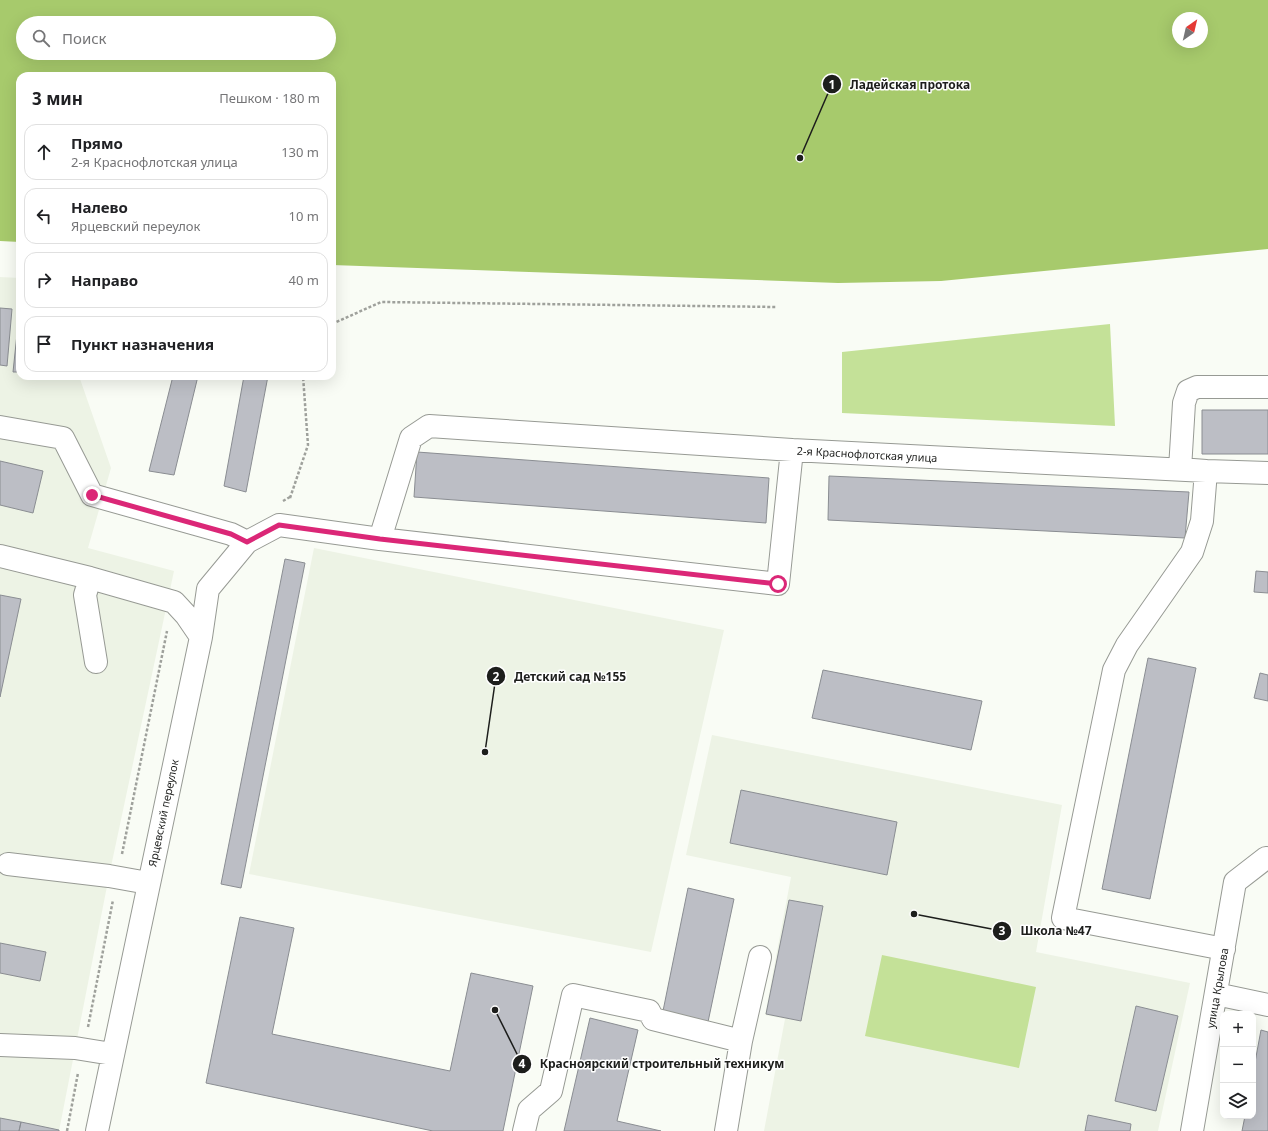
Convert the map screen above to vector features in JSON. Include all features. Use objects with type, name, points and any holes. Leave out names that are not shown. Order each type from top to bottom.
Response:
[{"type":"street","points":[[1180,469],[1184,403],[1188,391],[1197,387],[1268,387]]},
{"type":"street","points":[[380,539],[411,438],[429,426],[792,450]]},
{"type":"street","points":[[0,427],[63,438],[92,495],[231,534],[247,542]]},
{"type":"street","name":"2-я Краснофлотская улица","points":[[279,525],[380,539],[778,584],[792,450],[1206,471]]},
{"type":"street","points":[[1224,949],[1063,918],[1114,670],[1126,645],[1192,552],[1202,521],[1206,471],[1268,473]]},
{"type":"street","name":"Ярцевский переулок","points":[[96,1131],[201,637],[208,589],[247,542],[279,525]]},
{"type":"street","points":[[0,556],[90,578],[174,602],[186,615],[201,637]]},
{"type":"street","points":[[90,578],[85,595],[96,662]]},
{"type":"street","name":"улица Крылова","points":[[1192,1131],[1235,882],[1267,855]]},
{"type":"street","points":[[8,864],[109,876],[148,883]]},
{"type":"street","points":[[726,1131],[741,1041],[760,958]]},
{"type":"street","points":[[1216,994],[1268,1005]]},
{"type":"street","points":[[524,1131],[529,1110],[551,1092],[573,995],[649,1011],[653,1019],[741,1041]]},
{"type":"street","points":[[0,1045],[75,1048],[112,1054]]},
{"type":"path","points":[[336,322],[381,302],[776,307]]},
{"type":"path","points":[[279,525],[308,446],[303,380]]},
{"type":"shaded area","points":[[0,0],[1268,0],[1268,249],[941,281],[838,283],[336,265],[336,72],[16,72],[16,242],[0,241]]},
{"type":"shaded area","points":[[0,277],[16,278],[16,380],[80,380],[111,468],[88,548],[174,571],[109,876],[59,1131],[0,1131]]},
{"type":"shaded area","points":[[1110,324],[1115,426],[842,413],[842,352]]},
{"type":"shaded area","points":[[314,548],[724,630],[651,952],[249,874]]},
{"type":"shaded area","points":[[712,735],[1062,805],[1036,952],[1190,983],[1158,1131],[764,1131],[785,1019],[765,1015],[791,877],[686,855]]},
{"type":"shaded area","points":[[882,955],[1036,987],[1019,1068],[865,1036]]},
{"type":"building","points":[[0,308],[12,309],[7,366],[0,365]]},
{"type":"building","points":[[16,344],[16,372],[13,372]]},
{"type":"building","points":[[172,380],[197,380],[174,475],[149,471]]},
{"type":"building","points":[[243,380],[267,380],[246,492],[224,486]]},
{"type":"building","points":[[1202,410],[1268,410],[1268,454],[1202,454]]},
{"type":"building","points":[[417,452],[769,478],[766,523],[414,497]]},
{"type":"building","points":[[0,461],[43,471],[33,513],[0,505]]},
{"type":"building","points":[[829,476],[1189,492],[1185,538],[828,520]]},
{"type":"building","points":[[285,559],[305,563],[241,888],[221,884]]},
{"type":"building","points":[[1256,571],[1268,572],[1268,593],[1254,592]]},
{"type":"building","points":[[0,595],[21,599],[0,697]]},
{"type":"building","points":[[1148,658],[1196,668],[1150,899],[1102,889]]},
{"type":"building","points":[[823,670],[982,701],[971,750],[812,718]]},
{"type":"building","points":[[1260,673],[1268,675],[1268,701],[1254,698]]},
{"type":"building","points":[[741,790],[897,822],[887,875],[730,843]]},
{"type":"building","points":[[688,888],[734,899],[708,1022],[663,1011]]},
{"type":"building","points":[[789,900],[823,906],[801,1021],[766,1014]]},
{"type":"building","points":[[240,917],[294,928],[272,1034],[450,1071],[471,973],[533,986],[503,1131],[433,1131],[206,1083]]},
{"type":"building","points":[[0,943],[46,952],[40,981],[0,973]]},
{"type":"building","points":[[1136,1006],[1178,1016],[1156,1111],[1115,1101]]},
{"type":"building","points":[[590,1018],[638,1030],[617,1121],[661,1131],[564,1131]]},
{"type":"building","points":[[1261,1030],[1268,1032],[1268,1131],[1242,1131],[1244,1119],[1256,1119],[1256,1057]]},
{"type":"building","points":[[1088,1115],[1131,1124],[1130,1131],[1085,1131]]},
{"type":"building","points":[[0,1118],[21,1122],[19,1131],[0,1131]]},
{"type":"building","points":[[21,1122],[59,1130],[59,1131],[19,1131]]},
{"type":"place","name":"Ладейская протока","points":[[800,158]]},
{"type":"place","name":"Детский сад №155","points":[[485,752]]},
{"type":"place","name":"Школа №47","points":[[914,914]]},
{"type":"place","name":"Красноярский строительный техникум","points":[[495,1010]]},
{"type":"route","points":[[92,495],[231,534],[247,542],[279,525],[380,539],[778,584]]}]
